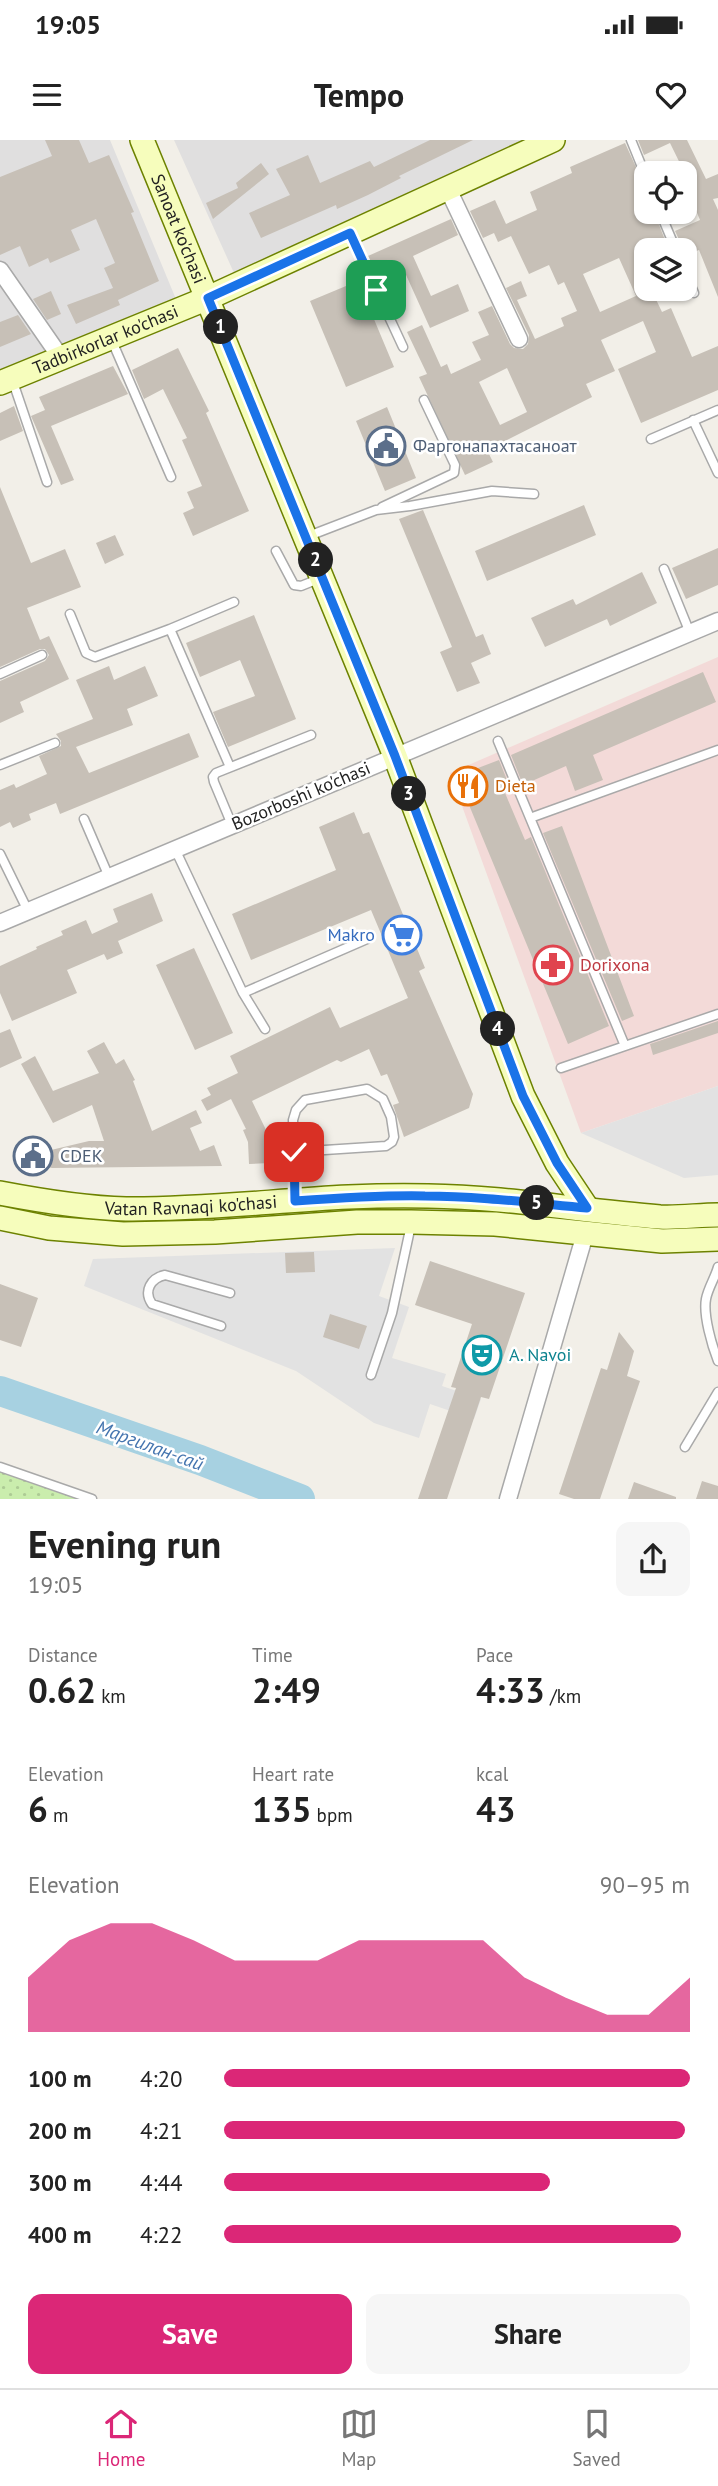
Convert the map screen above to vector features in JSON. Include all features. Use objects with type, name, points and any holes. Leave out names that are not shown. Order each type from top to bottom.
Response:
[{"type":"main road","name":"Sanoat ko'chasi","points":[[142,140],[395,756],[523,1096],[557,1163],[587,1208]]},
{"type":"main road","name":"Tadbirkorlar ko'chasi","points":[[4,379],[208,298],[553,140]]},
{"type":"main road","name":"Vatan Ravnaqi ko'chasi","points":[[0,1193],[53,1203],[124,1209],[426,1196],[497,1199],[662,1217],[718,1215]]},
{"type":"main road","points":[[585,1234],[587,1208]]},
{"type":"main road","name":"Vatan Ravnaqi ko'chasi","points":[[0,1218],[49,1228],[123,1234],[215,1232],[357,1222],[411,1222],[495,1224],[662,1241],[718,1239]]},
{"type":"street","points":[[448,189],[519,339]]},
{"type":"street","points":[[0,270],[61,358]]},
{"type":"street","name":"Bozorboshi ko'chasi","points":[[0,923],[718,621]]},
{"type":"street","points":[[508,1499],[585,1234]]},
{"type":"lane","points":[[631,140],[640,161]]},
{"type":"lane","points":[[350,233],[403,347]]},
{"type":"lane","points":[[110,338],[171,477]]},
{"type":"lane","points":[[4,379],[47,482]]},
{"type":"lane","points":[[306,537],[376,510],[454,473],[455,465],[424,400]]},
{"type":"lane","points":[[651,439],[718,410]]},
{"type":"lane","points":[[693,421],[718,473]]},
{"type":"lane","points":[[376,510],[492,491],[534,494]]},
{"type":"lane","points":[[276,551],[294,585],[301,586],[322,577]]},
{"type":"lane","points":[[664,569],[690,633]]},
{"type":"lane","points":[[70,614],[86,653],[95,657],[234,602]]},
{"type":"lane","points":[[170,629],[230,767]]},
{"type":"lane","points":[[0,674],[42,655]]},
{"type":"lane","points":[[232,825],[213,778],[216,773],[311,735]]},
{"type":"lane","points":[[498,741],[625,1046]]},
{"type":"lane","points":[[0,765],[55,743]]},
{"type":"lane","points":[[530,818],[718,750]]},
{"type":"lane","points":[[84,820],[109,877]]},
{"type":"lane","points":[[174,849],[243,993],[265,1029]]},
{"type":"lane","points":[[0,854],[28,911]]},
{"type":"lane","points":[[243,993],[367,939]]},
{"type":"lane","points":[[561,1068],[718,1014]]},
{"type":"lane","points":[[294,1152],[386,1146],[394,1137],[391,1117],[383,1099],[367,1089],[305,1100],[296,1110],[293,1120],[295,1201]]},
{"type":"lane","points":[[371,1375],[392,1313],[411,1222]]},
{"type":"lane","points":[[718,1267],[705,1305],[712,1347],[718,1361]]},
{"type":"lane","points":[[221,1326],[152,1304],[148,1292],[157,1277],[166,1275],[230,1293]]},
{"type":"lane","points":[[685,1447],[718,1392]]},
{"type":"lane","points":[[0,1467],[92,1499]]},
{"type":"shaded area","points":[[0,140],[110,140],[178,304],[0,375]]},
{"type":"shaded area","points":[[174,140],[553,140],[239,284]]},
{"type":"shaded area","points":[[718,657],[718,1086],[581,1133],[450,773]]},
{"type":"shaded area","points":[[718,1086],[718,1175],[684,1178],[581,1133]]},
{"type":"shaded area","points":[[395,1248],[379,1296],[409,1307],[392,1358],[446,1374],[442,1386],[481,1399],[474,1419],[430,1404],[419,1438],[374,1423],[296,1371],[84,1286],[93,1259]]},
{"type":"green space","points":[[0,1467],[90,1499],[0,1499]]},
{"type":"building","points":[[45,140],[79,140],[89,163],[109,155],[134,212],[131,213],[159,281],[118,300],[120,305],[76,324],[67,305],[113,288],[104,268],[115,263],[96,219],[71,230],[80,250],[50,263],[48,258],[29,267],[20,246],[0,255],[0,177],[52,156]]},
{"type":"building","points":[[430,140],[473,140],[399,176],[401,178],[368,195],[337,209],[336,205],[261,238],[249,213],[290,195],[276,169],[308,155],[320,183],[370,161],[374,167]]},
{"type":"building","points":[[638,140],[687,140],[706,179],[718,174],[718,198],[713,199],[718,210],[718,297],[699,250],[697,251],[697,238],[678,238],[675,231],[697,224],[700,220],[697,213],[697,161],[679,161],[670,143],[644,155]]},
{"type":"building","points":[[625,143],[634,163],[634,224],[659,224],[664,238],[634,238],[634,292],[619,258],[583,274],[600,312],[634,297],[634,301],[657,301],[662,312],[671,308],[692,357],[718,346],[718,390],[641,423],[618,369],[656,352],[643,321],[601,340],[615,371],[586,384],[592,397],[487,450],[493,462],[465,475],[419,377],[427,374],[407,332],[422,325],[441,367],[447,364],[451,374],[481,360],[472,342],[489,335],[478,312],[492,306],[510,344],[514,348],[523,349],[528,344],[529,335],[506,288],[521,281],[527,296],[517,300],[535,339],[564,326],[561,318],[577,311],[564,282],[558,285],[549,265],[529,274],[511,236],[498,242],[494,233],[483,238],[470,211],[495,200],[506,224],[537,210],[530,192],[572,173],[570,167]],"holes":[[[507,368],[527,412],[500,425],[479,382]]]},
{"type":"building","points":[[261,163],[269,174],[213,219],[206,203],[238,188],[236,183]]},
{"type":"building","points":[[451,219],[458,235],[413,256],[431,296],[458,284],[469,311],[430,328],[402,266],[378,277],[368,256]]},
{"type":"building","points":[[358,281],[394,367],[346,387],[310,301]]},
{"type":"building","points":[[51,291],[61,314],[47,320],[33,299]]},
{"type":"building","points":[[18,315],[31,334],[0,347],[0,322]]},
{"type":"building","points":[[178,348],[209,411],[206,413],[249,511],[193,536],[183,513],[194,508],[187,492],[202,486],[182,440],[187,438],[163,389],[144,399],[132,370]]},
{"type":"building","points":[[113,366],[128,394],[51,426],[74,480],[61,485],[31,416],[45,410],[39,397]]},
{"type":"building","points":[[14,406],[23,431],[0,441],[0,413]]},
{"type":"building","points":[[387,407],[416,478],[385,491],[356,421]]},
{"type":"building","points":[[0,487],[31,563],[65,549],[81,587],[27,608],[40,640],[49,636],[69,679],[20,702],[24,712],[0,723],[0,681],[45,661],[49,655],[45,649],[40,649],[0,667]]},
{"type":"building","points":[[584,505],[596,535],[487,581],[475,551]]},
{"type":"building","points":[[423,510],[476,637],[483,634],[491,654],[471,663],[480,683],[457,692],[440,652],[452,647],[399,519]]},
{"type":"building","points":[[115,535],[124,555],[105,564],[96,543]]},
{"type":"building","points":[[718,548],[718,585],[686,599],[672,568]]},
{"type":"building","points":[[642,572],[657,603],[610,626],[607,619],[545,647],[531,618],[573,599],[576,605]]},
{"type":"building","points":[[254,615],[296,719],[228,747],[213,712],[255,696],[240,660],[200,677],[186,643]]},
{"type":"building","points":[[109,666],[114,680],[145,666],[158,696],[127,709],[133,725],[76,747],[89,773],[189,733],[199,757],[60,814],[56,803],[29,814],[31,820],[13,828],[10,822],[0,827],[0,790],[14,784],[16,788],[47,774],[39,756],[61,746],[56,734],[93,719],[76,680]]},
{"type":"building","points":[[703,672],[716,702],[593,755],[603,780],[575,791],[566,766],[523,785],[511,755]]},
{"type":"building","points":[[499,760],[511,790],[505,793],[525,840],[531,837],[609,1026],[568,1044],[457,776]]},
{"type":"building","points":[[354,812],[363,834],[369,832],[425,968],[419,971],[473,1094],[469,1108],[404,1137],[393,1105],[399,1103],[387,1074],[381,1076],[369,1049],[341,1062],[337,1060],[252,1101],[268,1134],[269,1163],[249,1164],[248,1142],[243,1130],[246,1129],[231,1099],[207,1111],[201,1100],[211,1095],[207,1088],[238,1073],[230,1056],[330,1007],[340,1028],[408,998],[371,910],[251,960],[232,914],[336,870],[319,827]]},
{"type":"building","points":[[562,826],[634,1016],[622,1021],[543,833]]},
{"type":"building","points":[[152,893],[163,921],[118,941],[123,953],[107,960],[104,954],[67,970],[77,993],[12,1021],[0,993],[0,966],[37,949],[36,947],[63,935],[61,931],[86,920],[92,934],[118,922],[113,909]]},
{"type":"building","points":[[194,948],[233,1033],[195,1050],[156,965]]},
{"type":"building","points":[[718,1021],[718,1033],[653,1055],[650,1044]]},
{"type":"building","points":[[10,1029],[22,1058],[0,1068],[0,1033]]},
{"type":"building","points":[[104,1042],[116,1064],[124,1059],[135,1080],[133,1081],[152,1131],[196,1110],[202,1123],[190,1128],[200,1151],[214,1145],[222,1166],[52,1168],[13,1159],[89,1141],[104,1141],[92,1105],[53,1123],[21,1064],[35,1056],[53,1091],[99,1073],[87,1051]]},
{"type":"building","points":[[314,1252],[315,1272],[286,1273],[285,1253]]},
{"type":"building","name":"A. Navoi","points":[[430,1261],[525,1293],[489,1399],[481,1397],[447,1499],[418,1499],[456,1388],[451,1387],[472,1324],[415,1305]]},
{"type":"building","points":[[0,1284],[38,1298],[21,1347],[0,1340]]},
{"type":"building","points":[[330,1314],[367,1326],[359,1349],[323,1337]]},
{"type":"building","points":[[619,1332],[634,1351],[627,1376],[640,1381],[600,1499],[574,1499],[559,1494],[601,1368],[607,1370]]},
{"type":"building","points":[[702,1481],[718,1486],[718,1499],[696,1499]]},
{"type":"building","points":[[634,1482],[676,1497],[676,1499],[628,1499]]},
{"type":"waterway","name":"Маргилан-сай","points":[[0,1391],[200,1460],[300,1499]]},
{"type":"place","name":"Фаргонапахтасаноат","points":[[386,446]]},
{"type":"place","name":"Dieta","points":[[468,786]]},
{"type":"place","name":"Makro","points":[[402,935]]},
{"type":"place","name":"Dorixona","points":[[553,965]]},
{"type":"place","name":"CDEK","points":[[33,1156]]},
{"type":"place","name":"A. Navoi","points":[[482,1355]]},
{"type":"route","points":[[294,1152],[295,1201],[426,1196],[497,1199],[587,1208],[557,1163],[523,1096],[395,756],[208,298],[350,233],[376,290]]}]
